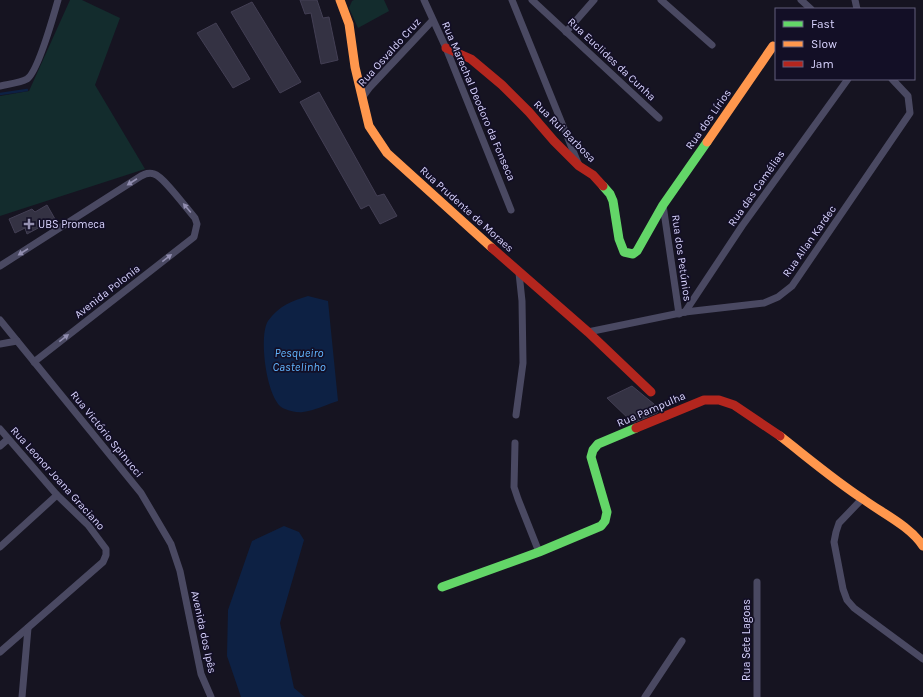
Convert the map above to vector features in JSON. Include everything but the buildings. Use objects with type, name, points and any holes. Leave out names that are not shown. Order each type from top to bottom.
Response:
[{"type":"street","points":[[0,86],[20,82],[28,78],[37,62],[58,0]]},
{"type":"street","name":"Rua Prudente de Moraes","points":[[340,0],[349,24],[355,67],[370,126],[387,153],[519,273],[588,332],[651,392]]},
{"type":"street","name":"Rua Marechal Deodoro da Fonseca","points":[[424,0],[432,21],[446,48],[511,210]]},
{"type":"street","points":[[512,0],[579,166]]},
{"type":"street","name":"Rua Euclides da Cunha","points":[[532,0],[659,118]]},
{"type":"street","points":[[566,32],[594,0]]},
{"type":"street","points":[[661,0],[712,44]]},
{"type":"street","points":[[801,0],[810,8]]},
{"type":"street","name":"Rua Osvaldo Cruz","points":[[362,98],[370,87],[432,21]]},
{"type":"street","name":"Rua dos Lírios","points":[[663,205],[773,46]]},
{"type":"street","name":"Rua Rui Barbosa","points":[[446,48],[470,59],[502,85],[579,166],[593,175],[610,194],[613,201],[619,239],[624,252],[633,254],[637,251],[663,205]]},
{"type":"street","name":"Rua das Camélias","points":[[682,313],[742,226],[847,80]]},
{"type":"street","name":"Rua Allan Kardec","points":[[588,332],[682,313],[764,303],[778,297],[792,286],[910,113],[908,96],[893,80]]},
{"type":"street","name":"Avenida Polonia","points":[[0,266],[148,173],[154,174],[166,183],[195,218],[197,224],[194,237],[34,362]]},
{"type":"street","name":"Rua dos Petúnios","points":[[663,205],[682,313]]},
{"type":"street","points":[[516,415],[523,363],[522,301],[519,273]]},
{"type":"street","name":"Rua Victório Spinucci","points":[[0,320],[142,493],[171,544],[180,571]]},
{"type":"street","points":[[0,344],[17,341]]},
{"type":"street","name":"Rua Pampulha","points":[[442,587],[539,552],[601,526],[605,521],[607,512],[591,457],[593,450],[598,444],[704,400],[719,400],[734,405],[777,434],[862,499],[910,531],[918,538],[923,546]]},
{"type":"street","name":"Rua Leonor Joana Graciano","points":[[0,430],[57,495],[88,525],[106,549],[106,555],[103,562],[0,652]]},
{"type":"street","points":[[0,446],[8,439]]},
{"type":"street","points":[[515,443],[514,487],[539,552]]},
{"type":"street","points":[[0,546],[57,495]]},
{"type":"street","points":[[862,499],[839,523],[834,542],[847,600],[854,608],[923,659]]},
{"type":"street","name":"Avenida dos Ipês","points":[[180,571],[201,674],[211,697]]},
{"type":"street","name":"Rua Sete Lagoas","points":[[757,582],[757,697]]},
{"type":"street","points":[[22,697],[28,628]]},
{"type":"street","points":[[645,697],[682,641]]},
{"type":"green space","points":[[70,0],[82,0],[120,18],[95,85],[145,169],[0,216],[0,96],[29,91]]},
{"type":"green space","points":[[354,0],[384,0],[389,11],[358,28],[349,8]]},
{"type":"water","name":"Pesqueiro Castelinho","points":[[308,296],[328,301],[338,401],[312,410],[299,412],[285,409],[279,404],[273,395],[266,369],[264,340],[265,329],[268,321],[276,311],[291,302]]},
{"type":"water","points":[[284,526],[299,532],[304,540],[280,623],[294,688],[305,697],[241,697],[227,656],[228,610],[252,541]]},
{"type":"waterway","points":[[0,94],[27,90]]},
{"type":"traffic: fast","points":[[603,186],[610,194],[613,201],[619,239],[624,252],[633,254],[637,251],[663,205],[707,142]]},
{"type":"traffic: fast","points":[[442,587],[539,552],[601,526],[605,521],[607,512],[591,457],[593,450],[598,444],[636,428]]},
{"type":"traffic: slow","points":[[340,0],[349,24],[355,67],[369,126],[387,153],[492,248]]},
{"type":"traffic: slow","points":[[707,142],[773,46]]},
{"type":"traffic: slow","points":[[780,436],[842,484],[911,532],[923,546]]},
{"type":"traffic: jam","points":[[446,48],[471,59],[502,85],[529,112],[554,141],[579,166],[593,175],[603,186]]},
{"type":"traffic: jam","points":[[492,248],[588,332],[651,392]]},
{"type":"traffic: jam","points":[[636,428],[704,400],[719,400],[734,405],[780,436]]},
{"type":"place","name":"UBS Promeca","points":[[29,224]]}]
